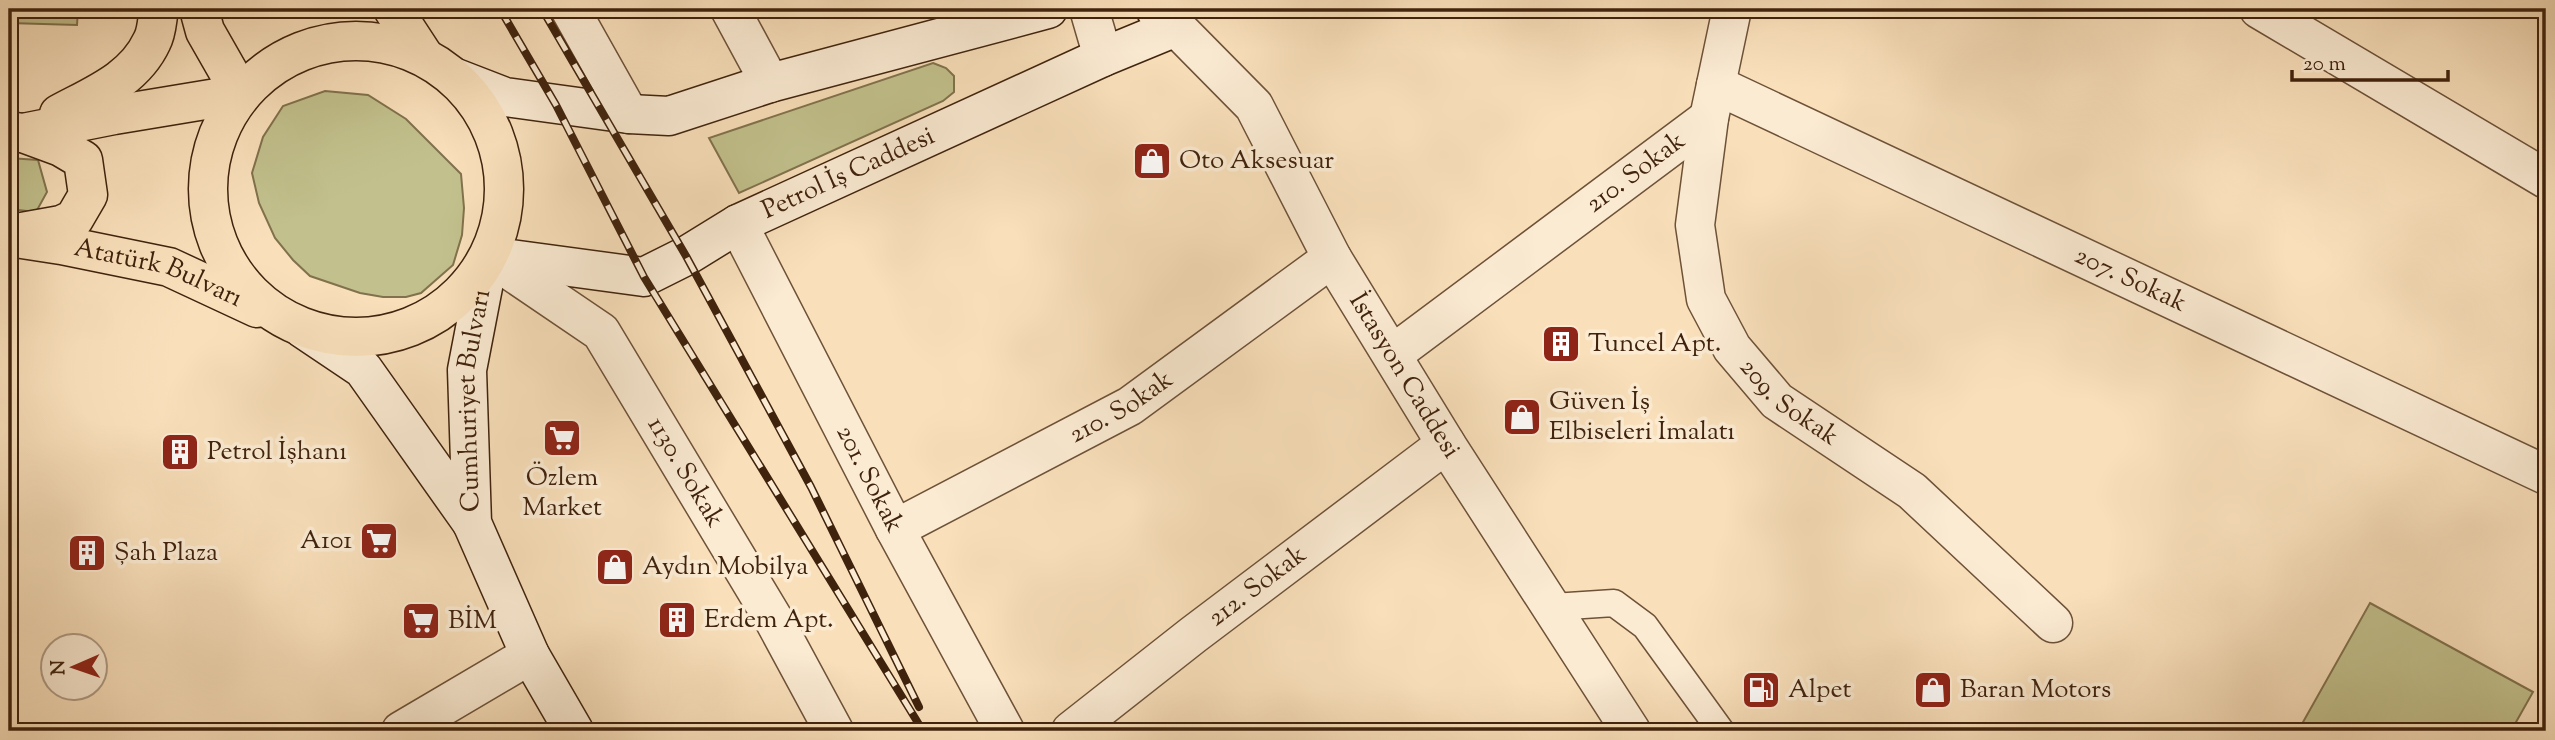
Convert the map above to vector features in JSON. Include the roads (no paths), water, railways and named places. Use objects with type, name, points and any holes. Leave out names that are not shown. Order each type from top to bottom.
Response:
[{"type":"main road","points":[[16,132],[121,80],[138,64],[154,39],[159,9]]},
{"type":"main road","points":[[199,9],[205,30],[241,94]]},
{"type":"main road","points":[[394,9],[423,55]]},
{"type":"main road","points":[[345,40],[384,43],[423,55],[456,78],[486,116],[502,161],[504,210],[489,256],[465,293],[429,320],[388,336],[345,338],[302,328],[261,304],[231,270],[212,227],[208,180],[217,135],[241,94],[271,68],[306,49],[345,40]]},
{"type":"main road","points":[[16,132],[241,94]]},
{"type":"main road","points":[[9,236],[61,225],[74,219],[88,195],[83,160],[61,147],[16,132]]},
{"type":"main road","name":"Atatürk Bulvarı","points":[[9,236],[169,267],[302,328]]},
{"type":"street","points":[[570,9],[629,114]]},
{"type":"street","points":[[730,9],[770,83]]},
{"type":"street","points":[[456,78],[505,97],[629,114],[669,116],[770,83],[1048,9]]},
{"type":"street","points":[[1089,9],[1103,57]]},
{"type":"street","name":"209. Sokak","points":[[1732,9],[1713,102],[1695,225],[1706,299],[1732,348],[1777,401],[1912,491],[2053,623]]},
{"type":"street","points":[[2259,9],[2546,179]]},
{"type":"street","name":"Petrol İş Caddesi","points":[[489,256],[644,277],[686,256],[738,224],[1103,57],[1166,18]]},
{"type":"street","name":"İstasyon Caddesi","points":[[1166,18],[1254,106],[1332,258],[1446,444],[1631,731]]},
{"type":"street","name":"210. Sokak","points":[[1393,354],[1713,102]]},
{"type":"street","name":"207. Sokak","points":[[1713,102],[2546,475]]},
{"type":"street","name":"201. Sokak","points":[[738,224],[895,530],[1005,731]]},
{"type":"street","name":"Cumhuriyet Bulvarı","points":[[489,256],[467,370],[472,523],[530,655],[574,731]]},
{"type":"street","name":"1130. Sokak","points":[[489,256],[601,332],[774,620],[834,731]]},
{"type":"street","name":"210. Sokak","points":[[895,530],[1130,406],[1332,258]]},
{"type":"street","points":[[302,328],[363,369],[472,523]]},
{"type":"street","name":"212. Sokak","points":[[1071,731],[1446,444]]},
{"type":"street","points":[[401,731],[530,655]]},
{"type":"lane","points":[[1553,607],[1614,603],[1645,626],[1721,731]]},
{"type":"railway","points":[[500,9],[556,105],[644,277],[923,731]]},
{"type":"railway","points":[[542,9],[686,256],[811,487],[919,707]]},
{"type":"place","name":"Oto Aksesuar","points":[[1152,161]]},
{"type":"place","name":"Tuncel Apt.","points":[[1561,344]]},
{"type":"place","name":"Güven İş Elbiseleri İmalatı","points":[[1522,417]]},
{"type":"place","name":"Özlem Market","points":[[562,438]]},
{"type":"place","name":"Petrol İşhanı","points":[[180,452]]},
{"type":"place","name":"A101","points":[[379,541]]},
{"type":"place","name":"Şah Plaza","points":[[87,553]]},
{"type":"place","name":"Aydın Mobilya","points":[[615,567]]},
{"type":"place","name":"Erdem Apt.","points":[[677,620]]},
{"type":"place","name":"BİM","points":[[421,621]]},
{"type":"place","name":"Alpet","points":[[1761,690]]},
{"type":"place","name":"Baran Motors","points":[[1933,690]]}]
